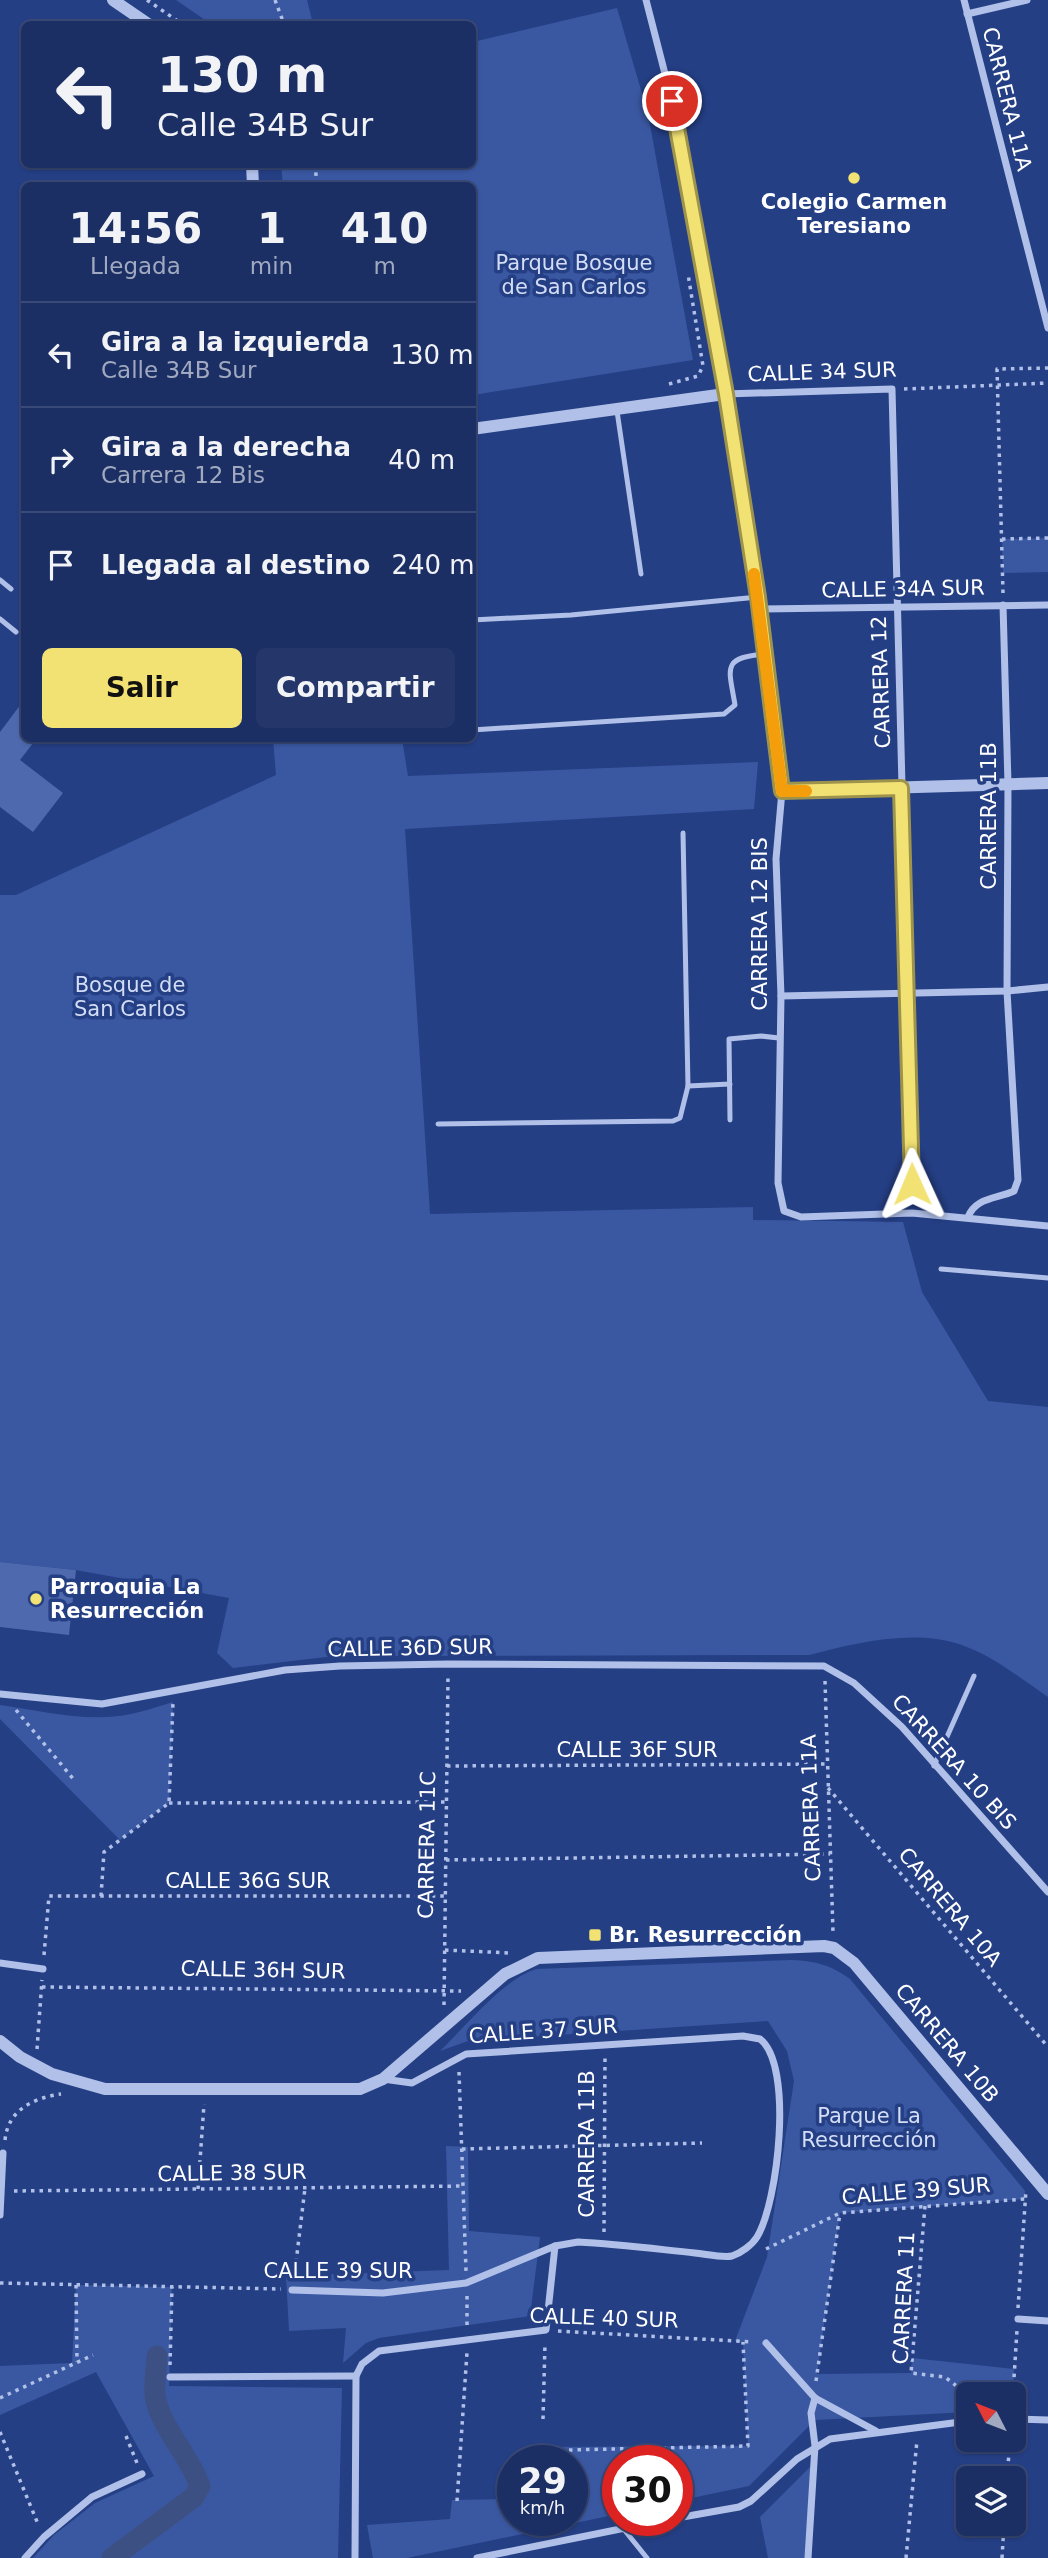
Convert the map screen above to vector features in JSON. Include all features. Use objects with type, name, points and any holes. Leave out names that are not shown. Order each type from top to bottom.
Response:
[{"type":"street","points":[[113,0],[144,21]]},
{"type":"street","name":"CARRERA 12 BIS","points":[[646,0],[672,101],[726,394],[759,603],[782,791],[776,859],[781,996],[778,1182],[784,1211],[801,1217],[912,1213],[968,1217]]},
{"type":"street","name":"CARRERA 11A","points":[[964,0],[1048,328]]},
{"type":"street","points":[[967,14],[1027,0]]},
{"type":"street","name":"CALLE 34 SUR","points":[[476,428],[726,394],[892,389]]},
{"type":"street","name":"CARRERA 12","points":[[892,389],[912,1184]]},
{"type":"street","name":"CALLE 34A SUR","points":[[759,603],[897,607],[1047,605]]},
{"type":"street","name":"CARRERA 11B","points":[[968,1217],[972,1208],[980,1202],[1006,1195],[1017,1186],[1007,991],[1008,785],[1003,605]]},
{"type":"street","points":[[782,791],[1048,783]]},
{"type":"street","points":[[781,996],[1007,991],[1048,987]]},
{"type":"street","points":[[968,1217],[1048,1226]]},
{"type":"street","name":"CALLE 36D SUR","points":[[2,1694],[102,1704],[173,1693],[285,1670],[448,1664],[824,1666]]},
{"type":"street","name":"CARRERA 10 BIS","points":[[824,1666],[840,1674],[874,1700],[1048,1892]]},
{"type":"street","points":[[383,2080],[484,1991],[524,1963],[551,1955],[811,1945],[834,1948]]},
{"type":"street","name":"CARRERA 10B","points":[[834,1948],[854,1963],[1048,2194]]},
{"type":"street","points":[[0,1964],[43,1969]]},
{"type":"street","name":"CALLE 37 SUR","points":[[0,2041],[68,2087],[342,2091],[359,2089],[383,2080],[412,2083],[466,2054],[752,2036],[760,2039],[772,2053],[780,2087],[781,2110],[770,2200],[757,2239]]},
{"type":"street","points":[[0,2214],[3,2153]]},
{"type":"street","name":"CALLE 39 SUR","points":[[292,2290],[383,2293],[466,2283],[555,2246],[578,2242],[730,2256],[757,2239]]},
{"type":"street","points":[[546,2330],[555,2246]]},
{"type":"street","points":[[1018,2319],[1048,2321]]},
{"type":"street","name":"CALLE 40 SUR","points":[[356,2376],[362,2364],[380,2351],[546,2330]]},
{"type":"street","points":[[766,2343],[815,2398],[877,2432]]},
{"type":"street","points":[[170,2376],[356,2376],[355,2558]]},
{"type":"street","points":[[808,2558],[815,2446],[811,2413],[815,2398]]},
{"type":"street","points":[[1026,2419],[1048,2420]]},
{"type":"street","points":[[693,2515],[739,2507],[751,2501],[815,2446],[830,2439],[956,2422]]},
{"type":"street","points":[[25,2558],[44,2537],[92,2497],[142,2474]]},
{"type":"street","points":[[477,2558],[502,2556],[602,2532]]},
{"type":"lane","points":[[617,407],[641,574]]},
{"type":"lane","points":[[0,580],[10,589]]},
{"type":"lane","points":[[476,620],[759,603]]},
{"type":"lane","points":[[0,619],[16,632]]},
{"type":"lane","points":[[476,730],[724,714],[735,705],[730,671],[733,663],[741,656],[766,654]]},
{"type":"lane","points":[[438,1124],[673,1121],[683,1111],[688,1086],[682,833]]},
{"type":"lane","points":[[730,1120],[729,1039],[761,1036],[779,1038]]},
{"type":"lane","points":[[688,1086],[730,1084]]},
{"type":"lane","points":[[940,1269],[1048,1278]]},
{"type":"lane","points":[[934,1766],[974,1676]]},
{"type":"lane","points":[[629,2536],[647,2558]]},
{"type":"path","points":[[147,0],[178,21]]},
{"type":"path","points":[[275,0],[283,21]]},
{"type":"path","points":[[658,385],[698,376],[703,366],[687,270]]},
{"type":"path","points":[[1003,605],[997,369],[1048,368]]},
{"type":"path","name":"CALLE 34 SUR","points":[[892,389],[1048,383]]},
{"type":"path","points":[[1002,539],[1048,538]]},
{"type":"path","name":"CARRERA 11C","points":[[444,2026],[448,1664]]},
{"type":"path","name":"CARRERA 11A","points":[[824,1666],[834,1948]]},
{"type":"path","points":[[169,1803],[173,1693]]},
{"type":"path","points":[[2,1694],[75,1781]]},
{"type":"path","name":"CALLE 36F SUR","points":[[447,1766],[827,1765]]},
{"type":"path","name":"CARRERA 10A","points":[[828,1788],[1048,2047]]},
{"type":"path","points":[[101,1896],[104,1852],[169,1803],[447,1802]]},
{"type":"path","points":[[446,1860],[830,1854]]},
{"type":"path","name":"CALLE 36G SUR","points":[[49,1896],[446,1896]]},
{"type":"path","points":[[445,1950],[511,1954]]},
{"type":"path","name":"CALLE 36H SUR","points":[[42,1987],[484,1991]]},
{"type":"path","name":"CARRERA 11B","points":[[604,2244],[605,2045]]},
{"type":"path","points":[[3,2153],[6,2125],[17,2111],[68,2087]]},
{"type":"path","points":[[198,2189],[206,2090]]},
{"type":"path","points":[[462,2149],[702,2143]]},
{"type":"path","points":[[1014,2382],[1027,2167]]},
{"type":"path","name":"CALLE 38 SUR","points":[[1,2191],[463,2186]]},
{"type":"path","points":[[292,2290],[305,2188]]},
{"type":"path","name":"CALLE 39 SUR","points":[[757,2239],[764,2250],[840,2213],[1025,2199]]},
{"type":"path","name":"CARRERA 11","points":[[925,2206],[911,2373],[945,2376],[956,2385]]},
{"type":"path","points":[[815,2398],[840,2213]]},
{"type":"path","name":"CALLE 39 SUR","points":[[0,2283],[292,2290]]},
{"type":"path","points":[[76,2285],[77,2362]]},
{"type":"path","points":[[170,2376],[172,2287]]},
{"type":"path","points":[[544,2419],[546,2330]]},
{"type":"path","name":"CALLE 40 SUR","points":[[546,2330],[766,2343]]},
{"type":"path","points":[[588,2450],[748,2446],[743,2342]]},
{"type":"path","points":[[0,2398],[93,2355]]},
{"type":"path","points":[[906,2558],[918,2427]]},
{"type":"path","points":[[0,2432],[44,2537]]},
{"type":"path","points":[[126,2436],[142,2474]]},
{"type":"path","points":[[1002,2558],[1003,2536]]},
{"type":"green space","points":[[176,0],[307,0],[312,21],[207,21]]},
{"type":"green space","name":"Parque Bosque de San Carlos","points":[[617,8],[648,114],[693,360],[476,395],[476,182],[283,182],[281,168],[476,168],[476,41]]},
{"type":"green space","points":[[1048,538],[1048,572],[1003,573],[1002,539]]},
{"type":"green space","name":"Bosque de San Carlos","points":[[273,742],[402,742],[408,776],[758,762],[754,809],[405,829],[430,1214],[753,1207],[753,1220],[903,1222],[922,1292],[988,1401],[1048,1407],[1048,1697],[983,1654],[959,1644],[922,1638],[864,1642],[809,1655],[334,1656],[233,1668],[217,1653],[229,1598],[76,1570],[0,1562],[0,895],[16,895],[276,775]]},
{"type":"green space","points":[[173,1702],[169,1803],[120,1840],[0,1719],[0,1705],[65,1715],[99,1717],[131,1714]]},
{"type":"green space","name":"Parque La Resurrección","points":[[792,1960],[822,1965],[850,1979],[1025,2191],[1025,2199],[840,2213],[817,2374],[911,2373],[912,2358],[1014,2369],[1013,2382],[956,2382],[956,2413],[815,2420],[749,2486],[693,2498],[693,2446],[748,2446],[743,2342],[735,2341],[767,2257],[794,2081],[787,2051],[768,2021],[468,2041],[440,2051],[498,1993],[536,1969]]},
{"type":"green space","points":[[446,2146],[468,2147],[469,2231],[540,2237],[530,2316],[379,2338],[366,2343],[343,2363],[346,2328],[289,2331],[286,2276],[449,2270]]},
{"type":"green space","points":[[76,2285],[172,2287],[169,2386],[342,2388],[338,2558],[33,2558],[54,2535],[95,2503],[154,2476],[96,2372],[0,2415],[0,2366],[72,2363]]},
{"type":"green space","name":"Parque La Resurrección","points":[[588,2447],[602,2447],[602,2517],[588,2520]]},
{"type":"green space","points":[[814,2463],[808,2558],[768,2558],[760,2517]]},
{"type":"green space","name":"Parque La Resurrección","points":[[497,2499],[497,2536],[512,2536],[407,2558],[373,2558],[367,2525],[450,2519],[452,2500]]},
{"type":"building","points":[[21,704],[21,742],[34,742],[20,760],[63,793],[33,832],[0,807],[0,732]]},
{"type":"building","name":"Parroquia La Resurrección","points":[[0,1562],[76,1570],[69,1635],[0,1627]]},
{"type":"waterway","points":[[112,2558],[194,2497],[200,2486],[158,2408],[155,2396],[157,2356]]},
{"type":"slow traffic","points":[[754,574],[782,791],[806,791]]},
{"type":"place","name":"Colegio Carmen Teresiano","points":[[854,178]]},
{"type":"place","name":"Parroquia La Resurrección","points":[[36,1599]]},
{"type":"place","name":"Br. Resurrección","points":[[595,1935]]},
{"type":"route","points":[[672,101],[696,243],[726,394],[758,597],[782,791],[901,788],[912,1184]]}]
